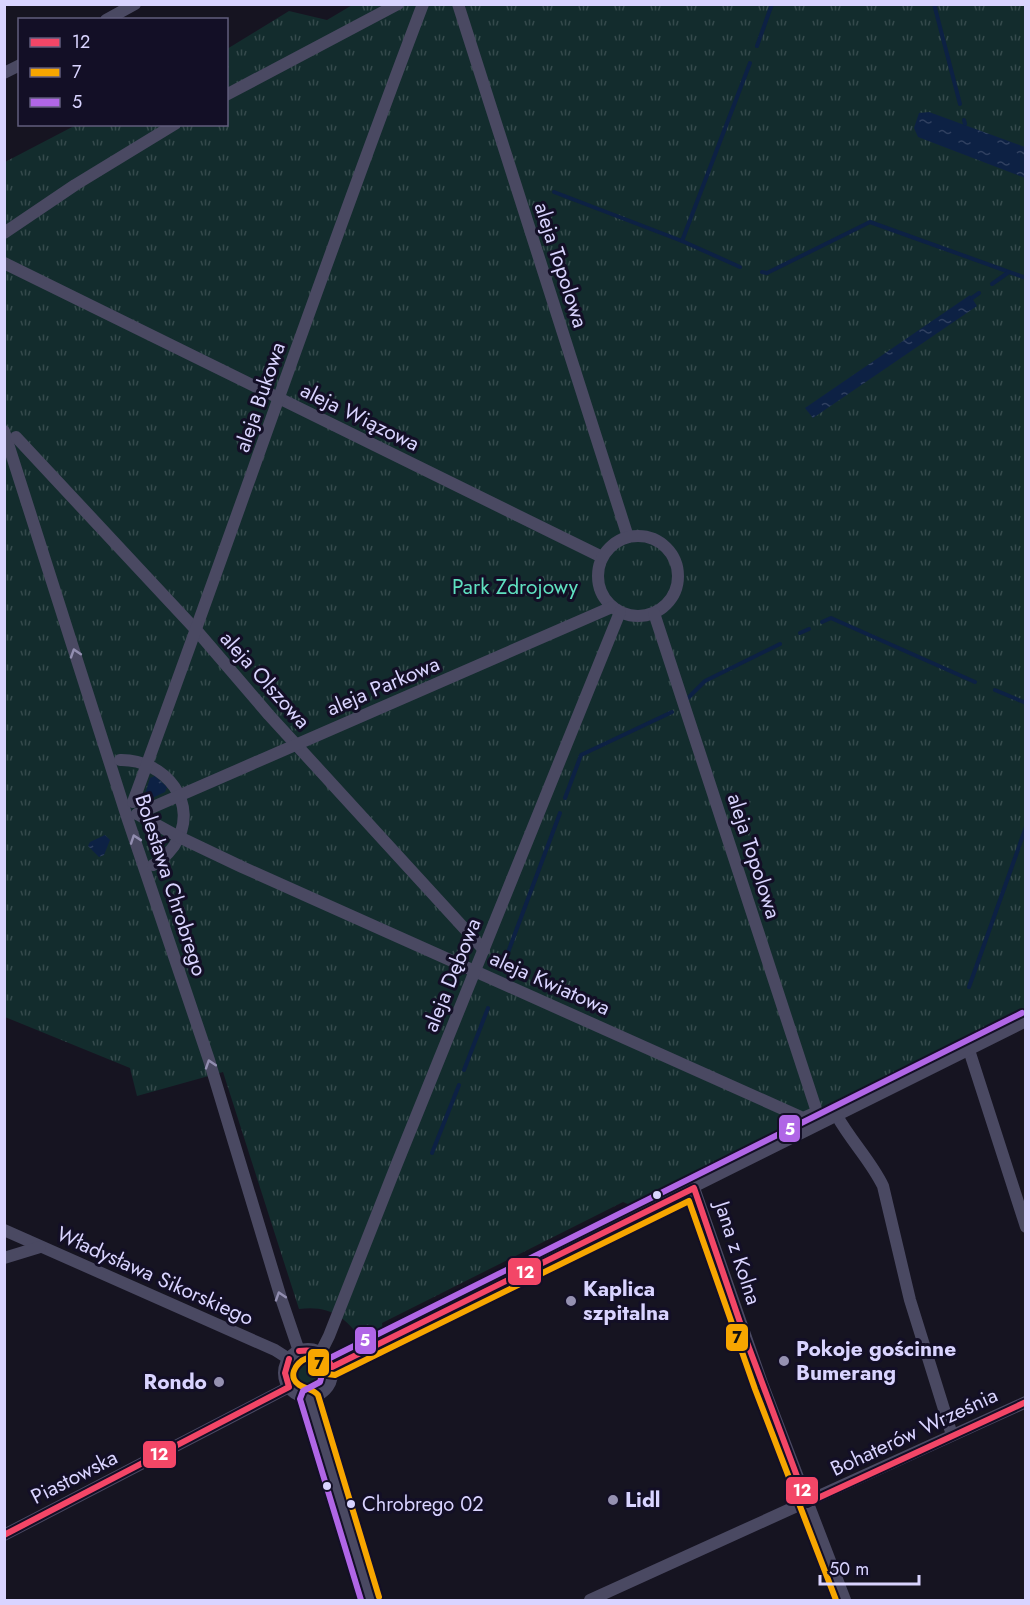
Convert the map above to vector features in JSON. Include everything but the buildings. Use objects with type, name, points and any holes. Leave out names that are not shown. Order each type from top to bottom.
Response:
[{"type":"street","points":[[110,18],[135,4]]},
{"type":"street","points":[[228,94],[398,4]]},
{"type":"street","name":"aleja Bukowa","points":[[135,808],[147,764],[280,400],[348,204],[423,4]]},
{"type":"street","name":"aleja Topolowa","points":[[458,4],[628,537]]},
{"type":"street","points":[[4,73],[18,66]]},
{"type":"street","points":[[4,233],[75,185],[172,126]]},
{"type":"street","name":"aleja Wiązowa","points":[[4,263],[602,557]]},
{"type":"street","name":"aleja Olszowa","points":[[10,434],[197,631],[296,744],[484,950]]},
{"type":"street","name":"Bolesława Chrobrego","points":[[10,434],[127,817],[209,1060],[278,1287],[294,1355]]},
{"type":"street","points":[[636,536],[653,538],[670,551],[675,560],[678,576],[675,592],[663,608],[654,613],[631,616],[616,610],[604,599],[599,589],[598,567],[602,557],[617,541],[636,536]]},
{"type":"street","name":"aleja Parkowa","points":[[135,808],[178,796],[616,610]]},
{"type":"street","name":"aleja Dębowa","points":[[321,1352],[484,950],[616,610]]},
{"type":"street","name":"aleja Topolowa","points":[[654,613],[817,1112]]},
{"type":"street","points":[[120,760],[147,764],[166,776],[178,796],[183,815],[179,837],[168,854],[153,865]]},
{"type":"street","name":"aleja Kwiatowa","points":[[135,808],[179,837],[803,1118],[817,1112]]},
{"type":"street","points":[[332,1367],[1026,1022]]},
{"type":"street","points":[[969,1050],[1026,1227]]},
{"type":"street","points":[[837,1116],[883,1186],[910,1300],[952,1435]]},
{"type":"street","name":"Jana z Kolna","points":[[694,1188],[745,1336],[845,1600]]},
{"type":"street","name":"Władysława Sikorskiego","points":[[4,1230],[275,1350],[294,1355]]},
{"type":"street","points":[[4,1258],[40,1247]]},
{"type":"street","points":[[308,1349],[321,1352],[332,1367],[332,1380],[320,1395],[309,1398],[298,1395],[289,1387],[284,1376],[285,1369],[294,1355],[308,1349]]},
{"type":"street","name":"Piastowska","points":[[4,1535],[289,1387]]},
{"type":"street","points":[[309,1398],[370,1600]]},
{"type":"street","name":"Bohaterów Września","points":[[590,1600],[1026,1402]]},
{"type":"green space","name":"Park Zdrojowy","points":[[354,4],[1025,5],[1025,1013],[875,1090],[635,1207],[623,1202],[382,1323],[383,1333],[363,1342],[350,1326],[336,1315],[320,1309],[299,1309],[223,1072],[137,1096],[130,1068],[5,1017],[5,162],[74,126],[228,126],[228,48],[289,11],[327,20]]},
{"type":"green space","points":[[309,1356],[320,1361],[325,1372],[320,1383],[309,1388],[298,1383],[293,1372],[298,1361]]},
{"type":"water","points":[[929,112],[1025,147],[1025,178],[918,137],[914,128],[919,113]]},
{"type":"water","points":[[970,295],[977,306],[813,418],[805,408]]},
{"type":"water","points":[[155,776],[167,787],[165,792],[150,799],[145,794],[150,778]]},
{"type":"water","points":[[105,835],[110,840],[104,855],[99,857],[88,846],[90,842]]},
{"type":"waterway","points":[[757,46],[772,4]]},
{"type":"waterway","points":[[934,4],[960,104]]},
{"type":"waterway","points":[[740,267],[682,241],[750,63]]},
{"type":"waterway","points":[[964,120],[965,124]]},
{"type":"waterway","points":[[554,192],[682,241]]},
{"type":"waterway","points":[[762,272],[767,273],[870,222],[1026,278]]},
{"type":"waterway","points":[[992,284],[1009,272]]},
{"type":"waterway","points":[[972,298],[979,293]]},
{"type":"waterway","points":[[822,622],[831,618],[975,682]]},
{"type":"waterway","points":[[800,633],[809,629]]},
{"type":"waterway","points":[[688,698],[705,681],[780,644]]},
{"type":"waterway","points":[[995,690],[1026,703]]},
{"type":"waterway","points":[[565,798],[581,755],[672,712]]},
{"type":"waterway","points":[[507,955],[560,813]]},
{"type":"waterway","points":[[969,987],[1026,827]]},
{"type":"waterway","points":[[464,1070],[488,1008]]},
{"type":"waterway","points":[[432,1153],[459,1085]]},
{"type":"transit line","name":"5","points":[[361,1600],[300,1399],[303,1391],[320,1382],[326,1360],[1022,1013]]},
{"type":"transit line","name":"12","points":[[299,1351],[319,1353],[332,1367],[694,1188],[745,1337],[807,1503],[1026,1402]]},
{"type":"transit line","name":"7","points":[[379,1597],[318,1395],[294,1379],[294,1371],[299,1363],[302,1360],[314,1359],[327,1374],[335,1375],[689,1201],[755,1389],[836,1600]]},
{"type":"transit line","name":"12","points":[[4,1535],[289,1387],[285,1373],[289,1359]]},
{"type":"place","name":"Kaplica szpitalna","points":[[571,1301]]},
{"type":"place","name":"Pokoje gościnne Bumerang","points":[[784,1361]]},
{"type":"place","name":"Rondo","points":[[219,1382]]},
{"type":"place","name":"Lidl","points":[[613,1500]]},
{"type":"place","name":"Chrobrego 02","points":[[351,1504]]}]
